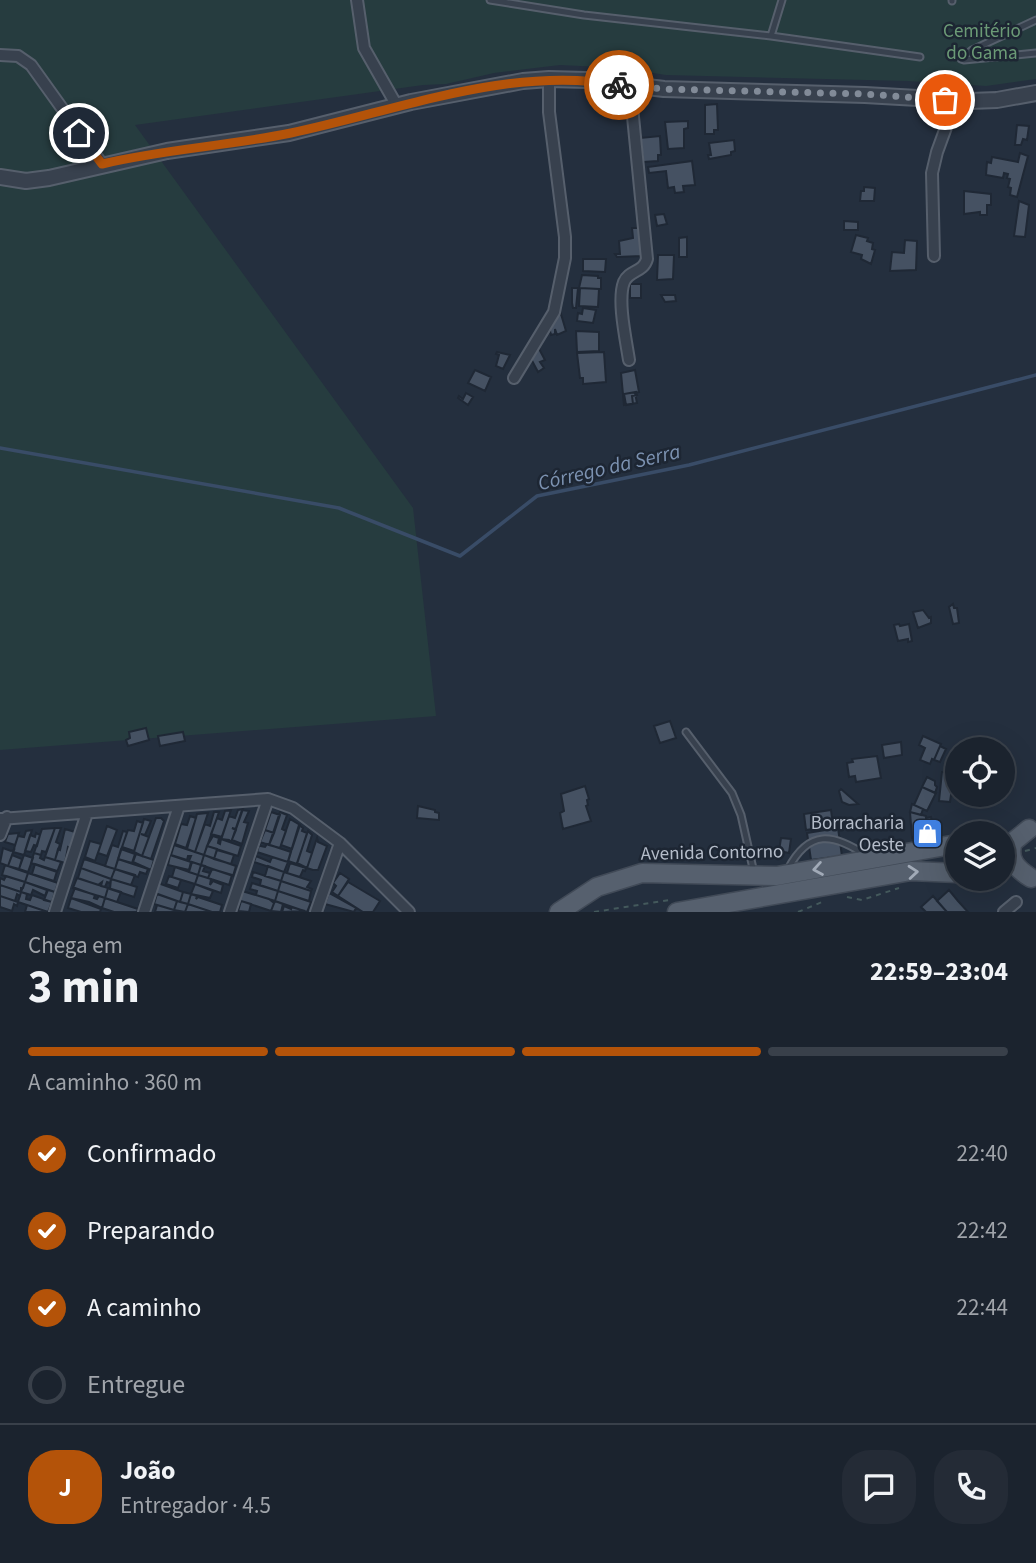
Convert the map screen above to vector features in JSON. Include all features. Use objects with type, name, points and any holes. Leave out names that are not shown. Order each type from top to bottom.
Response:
[{"type":"main road","points":[[1032,829],[1013,842],[1011,853],[1016,867],[1033,877]]},
{"type":"main road","name":"Avenida Contorno","points":[[565,908],[608,882],[642,873],[781,875],[945,846]]},
{"type":"main road","points":[[864,880],[877,858]]},
{"type":"main road","points":[[677,912],[911,871],[945,872]]},
{"type":"main road","points":[[759,897],[781,875]]},
{"type":"main road","points":[[1015,876],[1033,877]]},
{"type":"main road","points":[[565,908],[584,907],[591,912]]},
{"type":"street","points":[[357,0],[364,48],[397,106]]},
{"type":"street","points":[[0,55],[18,56],[31,65],[102,164]]},
{"type":"street","points":[[514,378],[554,312],[565,257],[565,237],[549,111],[549,79]]},
{"type":"street","points":[[0,177],[36,180],[167,150],[289,133],[397,106],[523,81],[587,80],[713,92],[865,94],[956,100],[997,100],[1036,93]]},
{"type":"street","points":[[629,360],[623,288],[627,277],[642,268],[647,259],[630,86]]},
{"type":"street","points":[[934,256],[932,173],[956,100]]},
{"type":"street","points":[[230,912],[268,799]]},
{"type":"street","points":[[0,835],[3,818],[268,799],[293,808],[340,843],[409,912]]},
{"type":"street","points":[[144,912],[179,806]]},
{"type":"street","points":[[55,912],[87,813]]},
{"type":"street","points":[[316,912],[340,843]]},
{"type":"street","points":[[1004,912],[1016,902]]},
{"type":"lane","points":[[490,0],[584,15],[771,36],[920,57]]},
{"type":"lane","points":[[771,36],[782,0]]},
{"type":"lane","points":[[1036,20],[972,50],[961,59],[1036,53]]},
{"type":"lane","points":[[686,732],[732,793],[741,815],[754,876]]},
{"type":"lane","points":[[781,875],[797,852],[817,839],[833,838],[877,858]]},
{"type":"green space","name":"Cemitério do Gama","points":[[0,0],[1036,0],[1036,79],[986,86],[908,81],[666,75],[621,68],[560,65],[494,73],[446,84],[135,125],[413,508],[436,716],[0,750]]},
{"type":"building","points":[[717,104],[718,130],[714,130],[714,134],[705,134],[705,105]]},
{"type":"building","points":[[688,121],[688,128],[684,129],[684,148],[668,149],[665,122]]},
{"type":"building","points":[[1017,125],[1029,126],[1027,140],[1023,139],[1021,145],[1015,145]]},
{"type":"building","points":[[641,134],[641,138],[660,136],[661,155],[658,155],[658,161],[643,162],[641,143],[638,143]]},
{"type":"building","points":[[734,140],[735,151],[731,152],[731,155],[709,159],[709,143]]},
{"type":"building","points":[[1020,153],[1028,156],[1017,197],[1010,195],[1008,174],[1004,173],[1003,178],[986,175],[987,162],[991,163],[992,157],[1018,162]]},
{"type":"building","points":[[692,161],[695,185],[683,186],[684,192],[675,193],[674,187],[668,188],[666,171],[649,173],[648,167]]},
{"type":"building","points":[[864,187],[875,188],[874,201],[860,201]]},
{"type":"building","points":[[964,191],[991,194],[987,215],[980,215],[980,212],[964,214]]},
{"type":"building","points":[[1019,201],[1029,205],[1025,237],[1014,236]]},
{"type":"building","points":[[664,214],[667,224],[657,226],[655,215]]},
{"type":"building","points":[[844,221],[858,222],[858,230],[844,230]]},
{"type":"building","points":[[632,228],[639,228],[642,256],[617,257],[615,254],[620,254],[619,241],[633,238]]},
{"type":"building","points":[[856,235],[868,238],[867,241],[873,243],[872,249],[875,250],[871,264],[861,259],[862,255],[851,252]]},
{"type":"building","points":[[687,237],[687,257],[679,257],[679,238]]},
{"type":"building","points":[[905,240],[917,241],[916,270],[890,271],[892,252],[904,253]]},
{"type":"building","points":[[658,255],[674,255],[673,279],[657,280]]},
{"type":"building","points":[[583,259],[606,259],[605,272],[583,271]]},
{"type":"building","points":[[582,275],[601,278],[601,289],[579,288]]},
{"type":"building","points":[[630,284],[641,284],[641,298],[630,298]]},
{"type":"building","points":[[572,288],[578,288],[576,308],[573,308],[572,303]]},
{"type":"building","points":[[580,288],[599,289],[598,307],[579,306]]},
{"type":"building","points":[[661,295],[675,295],[676,301],[665,302]]},
{"type":"building","points":[[583,308],[596,310],[593,323],[577,321],[578,313],[582,314]]},
{"type":"building","points":[[561,314],[566,331],[557,335],[555,329],[555,334],[551,335],[548,323],[552,317]]},
{"type":"building","points":[[576,331],[599,332],[599,351],[577,352]]},
{"type":"building","points":[[538,347],[545,360],[540,362],[544,368],[538,372],[528,353]]},
{"type":"building","points":[[497,352],[510,355],[503,369],[496,366],[499,355]]},
{"type":"building","points":[[604,352],[606,382],[583,384],[577,353]]},
{"type":"building","points":[[475,370],[491,377],[485,391],[468,383]]},
{"type":"building","points":[[635,370],[639,392],[635,393],[637,403],[624,405],[621,373]]},
{"type":"building","points":[[636,392],[637,395],[632,396],[633,404],[626,405],[624,394]]},
{"type":"building","points":[[466,393],[473,397],[468,405],[458,398],[459,396],[463,399]]},
{"type":"building","points":[[953,604],[954,608],[957,608],[959,623],[953,624],[949,607]]},
{"type":"building","points":[[923,610],[931,617],[931,623],[918,628],[913,612]]},
{"type":"building","points":[[909,624],[912,641],[898,641],[894,625]]},
{"type":"building","points":[[670,721],[676,738],[660,743],[654,726]]},
{"type":"building","points":[[146,728],[149,740],[128,746],[126,740],[130,738],[129,732]]},
{"type":"building","points":[[183,732],[185,741],[160,746],[158,736]]},
{"type":"building","points":[[923,736],[941,744],[930,764],[920,760],[925,748],[919,745]]},
{"type":"building","points":[[901,742],[902,755],[884,758],[882,745]]},
{"type":"building","points":[[940,746],[945,748],[940,762],[934,760]]},
{"type":"building","points":[[877,756],[881,778],[856,782],[855,776],[849,777],[847,763],[853,762],[852,759]]},
{"type":"building","points":[[942,772],[945,772],[945,802],[939,801]]},
{"type":"building","points":[[927,777],[935,781],[935,793],[922,787]]},
{"type":"building","points":[[585,786],[589,799],[586,806],[591,821],[563,829],[561,794]]},
{"type":"building","points":[[922,787],[936,793],[927,811],[914,805]]},
{"type":"building","points":[[841,789],[858,804],[849,805],[842,802],[839,791]]},
{"type":"building","points":[[912,804],[923,809],[921,815],[910,812]]},
{"type":"building","points":[[418,806],[435,810],[439,813],[439,820],[417,818]]},
{"type":"building","points":[[243,809],[236,829],[232,828],[236,830],[231,842],[221,839],[229,816],[235,818],[238,810]]},
{"type":"building","points":[[231,810],[222,837],[211,834],[217,818],[222,820],[225,811]]},
{"type":"building","points":[[242,810],[249,811],[244,822],[248,823],[242,844],[232,840]]},
{"type":"building","points":[[831,810],[833,826],[806,830],[804,814]]},
{"type":"building","points":[[214,812],[219,812],[204,855],[195,852],[205,824],[210,826]]},
{"type":"building","points":[[271,812],[280,815],[274,833],[265,830]]},
{"type":"building","points":[[280,812],[287,815],[282,829],[286,831],[280,848],[269,845]]},
{"type":"building","points":[[910,812],[926,816],[929,835],[912,838]]},
{"type":"building","points":[[208,813],[195,852],[187,849],[197,814]]},
{"type":"building","points":[[190,816],[196,818],[186,848],[175,844],[181,824],[187,825]]},
{"type":"building","points":[[931,817],[934,834],[929,835],[926,818]]},
{"type":"building","points":[[156,818],[164,821],[151,859],[142,856]]},
{"type":"building","points":[[144,819],[151,821],[145,835],[141,834],[149,837],[142,856],[134,852]]},
{"type":"building","points":[[290,819],[300,825],[292,849],[281,845]]},
{"type":"building","points":[[137,821],[143,823],[134,851],[122,847],[128,830],[134,831]]},
{"type":"building","points":[[299,825],[303,828],[302,831],[307,833],[297,864],[288,861]]},
{"type":"building","points":[[107,826],[117,830],[107,856],[98,853]]},
{"type":"building","points":[[55,828],[61,828],[56,842],[60,844],[55,860],[45,857]]},
{"type":"building","points":[[55,828],[46,852],[42,851],[41,855],[34,853],[42,829]]},
{"type":"building","points":[[838,828],[842,856],[811,860],[807,833]]},
{"type":"building","points":[[65,829],[75,832],[65,863],[55,860]]},
{"type":"building","points":[[32,830],[24,855],[13,852],[18,836],[24,837],[26,831]]},
{"type":"building","points":[[265,830],[274,833],[269,845],[260,842]]},
{"type":"building","points":[[123,831],[127,832],[115,869],[105,866],[112,845],[118,847]]},
{"type":"building","points":[[308,831],[312,835],[307,851],[312,853],[307,868],[297,863]]},
{"type":"building","points":[[19,833],[15,845],[5,842],[8,834]]},
{"type":"building","points":[[36,833],[40,835],[37,846],[34,845],[31,852],[25,851],[30,835],[35,837]]},
{"type":"building","points":[[213,836],[219,838],[220,844],[221,839],[241,846],[238,856],[207,846]]},
{"type":"building","points":[[317,838],[318,842],[327,846],[318,870],[313,870],[307,868]]},
{"type":"building","points":[[781,838],[791,839],[789,853],[779,851]]},
{"type":"building","points":[[90,841],[101,844],[95,861],[85,857]]},
{"type":"building","points":[[260,842],[260,846],[265,847],[267,844],[291,852],[288,862],[257,852]]},
{"type":"building","points":[[174,845],[204,855],[201,865],[189,861],[191,856],[188,856],[187,860],[171,855]]},
{"type":"building","points":[[207,846],[217,849],[214,859],[204,855]]},
{"type":"building","points":[[3,848],[14,850],[8,866],[0,863]]},
{"type":"building","points":[[121,849],[135,854],[132,863],[118,859]]},
{"type":"building","points":[[217,850],[234,855],[231,864],[214,859]]},
{"type":"building","points":[[34,853],[41,855],[40,858],[44,860],[45,857],[61,862],[57,872],[31,863]]},
{"type":"building","points":[[136,854],[154,860],[151,870],[133,862]]},
{"type":"building","points":[[12,855],[22,859],[19,869],[8,866]]},
{"type":"building","points":[[24,855],[33,858],[28,872],[19,869]]},
{"type":"building","points":[[170,855],[191,862],[189,870],[168,865]]},
{"type":"building","points":[[204,855],[236,866],[233,876],[201,865]]},
{"type":"building","points":[[256,856],[270,862],[272,857],[288,862],[284,872],[254,862]]},
{"type":"building","points":[[84,859],[115,869],[111,879],[81,868]]},
{"type":"building","points":[[118,859],[148,869],[146,874],[140,872],[138,877],[115,869]]},
{"type":"building","points":[[192,862],[201,865],[198,875],[189,872]]},
{"type":"building","points":[[290,863],[306,868],[300,877],[287,873]]},
{"type":"building","points":[[35,864],[57,871],[54,881],[32,874]]},
{"type":"building","points":[[5,865],[28,873],[25,882],[2,875]]},
{"type":"building","points":[[201,865],[205,866],[203,871],[210,873],[208,878],[198,875]]},
{"type":"building","points":[[268,866],[284,872],[281,881],[265,876]]},
{"type":"building","points":[[175,867],[198,875],[195,884],[172,877]]},
{"type":"building","points":[[81,868],[111,879],[110,883],[107,882],[105,887],[101,886],[102,882],[98,885],[78,878]]},
{"type":"building","points":[[115,869],[135,875],[131,885],[111,879]]},
{"type":"building","points":[[212,869],[232,875],[229,885],[208,878]]},
{"type":"building","points":[[253,872],[281,881],[278,891],[260,885],[261,880],[252,877]]},
{"type":"building","points":[[284,872],[311,881],[307,887],[312,889],[311,891],[281,881]]},
{"type":"building","points":[[28,873],[58,883],[55,892],[25,882]]},
{"type":"building","points":[[340,873],[349,879],[338,896],[332,892],[336,886],[333,883]]},
{"type":"building","points":[[198,875],[211,879],[210,885],[213,881],[223,885],[221,893],[195,884]]},
{"type":"building","points":[[6,876],[25,882],[21,892],[0,885],[0,878],[4,880]]},
{"type":"building","points":[[169,876],[181,880],[178,888],[166,884]]},
{"type":"building","points":[[77,878],[108,888],[105,898],[73,888]]},
{"type":"building","points":[[111,879],[137,887],[134,897],[110,889]]},
{"type":"building","points":[[281,881],[311,891],[309,901],[278,891]]},
{"type":"building","points":[[25,882],[47,890],[45,896],[33,890],[31,895],[21,892]]},
{"type":"building","points":[[348,882],[380,901],[373,912],[363,912],[338,896]]},
{"type":"building","points":[[158,883],[183,892],[180,902],[155,893]]},
{"type":"building","points":[[252,883],[278,891],[275,901],[256,895],[257,891],[250,889]]},
{"type":"building","points":[[195,884],[213,891],[210,898],[191,894]]},
{"type":"building","points":[[0,885],[21,892],[20,896],[17,894],[15,901],[0,896]]},
{"type":"building","points":[[75,888],[95,895],[94,898],[97,899],[99,896],[105,898],[102,908],[71,898]]},
{"type":"building","points":[[108,888],[121,892],[117,902],[105,898]]},
{"type":"building","points":[[48,890],[55,892],[52,902],[44,900]]},
{"type":"building","points":[[242,891],[269,899],[274,903],[271,911],[238,900]]},
{"type":"building","points":[[278,891],[311,902],[307,912],[275,901]]},
{"type":"building","points":[[950,891],[968,912],[947,912],[937,901]]},
{"type":"building","points":[[21,892],[27,894],[26,899],[30,900],[32,895],[52,902],[48,912],[18,902]]},
{"type":"building","points":[[183,892],[191,894],[188,904],[180,902]]},
{"type":"building","points":[[329,893],[356,908],[354,912],[325,904]]},
{"type":"building","points":[[157,894],[177,901],[174,910],[154,904]]},
{"type":"building","points":[[191,894],[197,896],[196,899],[198,897],[222,905],[220,912],[188,904]]},
{"type":"building","points":[[0,896],[18,902],[17,906],[14,904],[12,911],[0,907]]},
{"type":"building","points":[[933,896],[945,912],[926,912],[921,907]]},
{"type":"building","points":[[71,898],[101,909],[100,912],[81,912],[68,908]]},
{"type":"building","points":[[105,898],[138,909],[137,912],[114,912],[102,908]]},
{"type":"building","points":[[177,901],[188,904],[185,912],[174,910]]},
{"type":"building","points":[[241,901],[251,904],[249,912],[238,911]]},
{"type":"building","points":[[275,901],[283,904],[281,912],[271,911]]},
{"type":"building","points":[[188,904],[212,912],[185,912]]},
{"type":"building","points":[[27,905],[48,912],[25,912]]},
{"type":"building","points":[[157,905],[174,910],[179,912],[155,912]]},
{"type":"building","points":[[284,906],[291,909],[305,911],[282,912]]},
{"type":"waterway","name":"Córrego da Serra","points":[[0,448],[339,508],[460,556],[537,496],[689,465],[1036,375]]},
{"type":"way so far","points":[[619,85],[713,92],[865,94],[945,100]]},
{"type":"place","name":"Borracharia Oeste","points":[[927,834]]},
{"type":"route","points":[[79,133],[102,164],[167,150],[289,133],[411,102],[523,81],[570,79],[619,85]]}]
